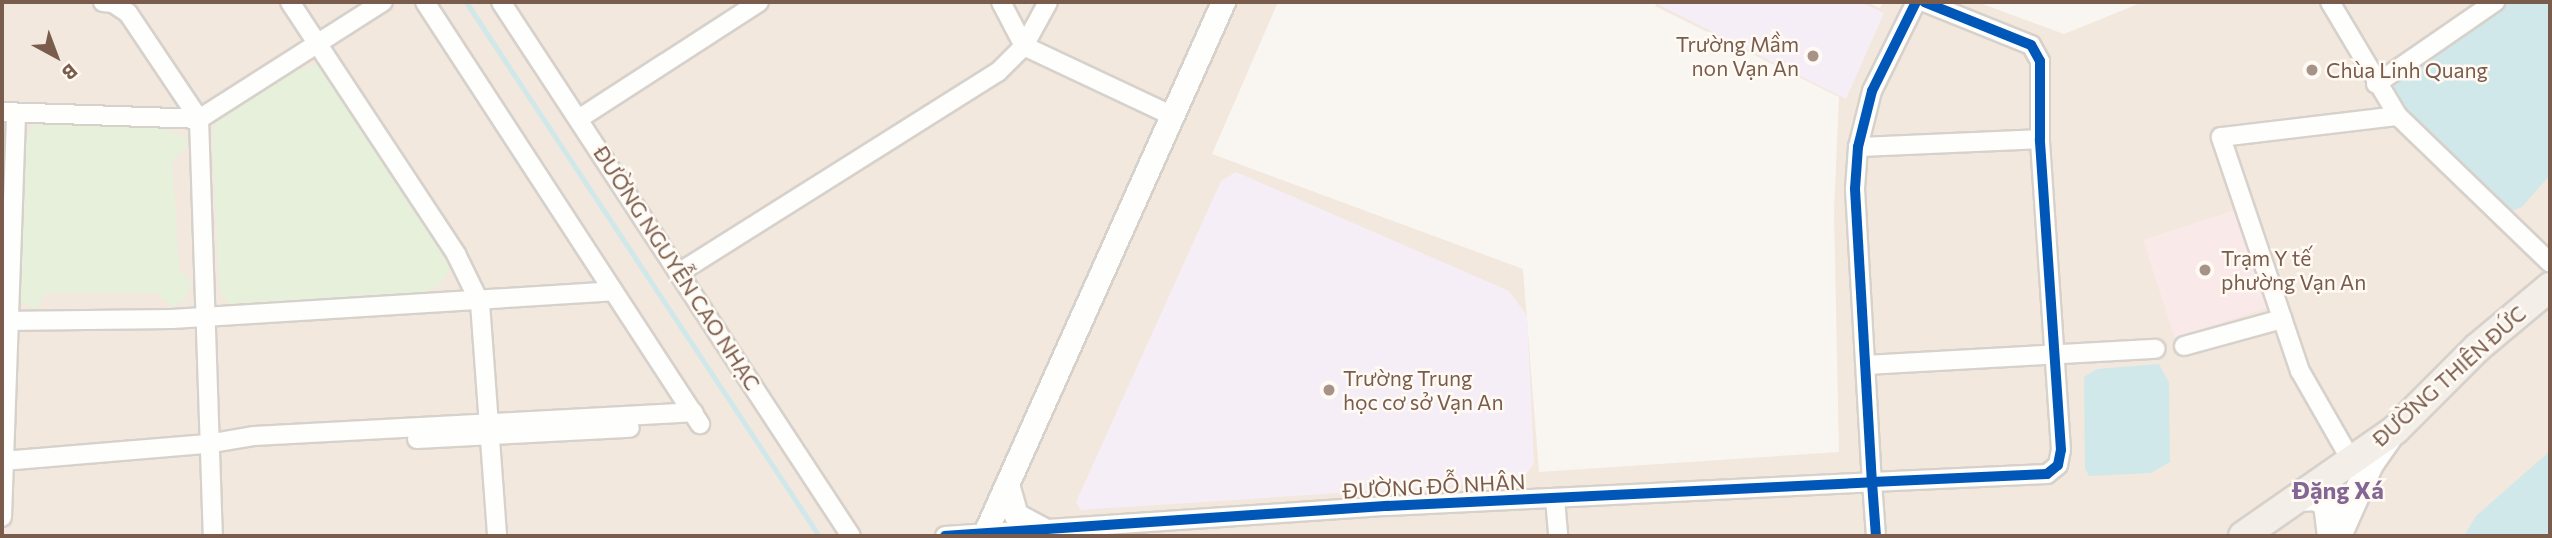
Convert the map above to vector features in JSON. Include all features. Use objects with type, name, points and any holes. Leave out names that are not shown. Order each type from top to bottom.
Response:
[{"type":"main road","name":"ĐƯỜNG THIÊN ĐỨC","points":[[2243,536],[2395,430],[2477,348],[2550,287]]},
{"type":"main road","points":[[2339,536],[2370,464],[2395,430]]},
{"type":"main road","points":[[2298,498],[2316,497],[2327,505],[2331,536]]},
{"type":"street","points":[[103,2],[113,2],[128,13],[199,119],[207,444],[213,536]]},
{"type":"street","points":[[290,2],[456,254],[480,303],[492,429],[496,536]]},
{"type":"street","points":[[2,517],[9,113],[199,119],[383,2]]},
{"type":"street","points":[[3,461],[207,444],[255,448],[492,429],[696,418],[425,2]]},
{"type":"street","name":"ĐƯỜNG NGUYỄN CAO NHẠC","points":[[501,2],[851,536]]},
{"type":"street","points":[[579,118],[759,2]]},
{"type":"street","points":[[1001,2],[1024,46],[1173,116]]},
{"type":"street","points":[[680,272],[998,72],[1024,46],[1048,2]]},
{"type":"street","points":[[985,533],[1223,2]]},
{"type":"street","points":[[1876,536],[1855,189],[1858,147],[1872,91],[1916,2]]},
{"type":"street","points":[[1924,2],[2037,51],[2042,79],[2040,139],[2055,358]]},
{"type":"street","points":[[2330,2],[2376,84],[2398,116],[2550,262]]},
{"type":"street","points":[[2376,84],[2495,2]]},
{"type":"street","points":[[2351,460],[2300,371],[2221,137],[2398,116]]},
{"type":"street","points":[[1858,147],[2040,139]]},
{"type":"street","points":[[4,321],[204,316],[480,303],[613,291]]},
{"type":"street","points":[[2184,345],[2282,319]]},
{"type":"street","points":[[1866,365],[2055,358],[2156,349]]},
{"type":"street","name":"ĐƯỜNG ĐỖ NHÂN","points":[[945,536],[2054,471],[2061,450],[2055,358]]},
{"type":"street","points":[[1007,484],[1016,515],[1042,529]]},
{"type":"street","points":[[1555,499],[1558,536]]},
{"type":"shaded area","points":[[2,2],[1278,2],[1212,154],[1523,269],[1539,472],[1839,452],[1834,212],[1839,97],[1655,6],[1657,2],[1866,2],[1880,8],[1883,2],[1977,2],[2064,34],[2143,2],[2550,2],[2550,536],[2,536]]},
{"type":"shaded area","name":"Trường Mầm non Vạn An","points":[[1660,2],[1860,2],[1884,13],[1846,99],[1659,5]]},
{"type":"shaded area","name":"Trường Trung học cơ sở Vạn An","points":[[1236,172],[1509,291],[1527,316],[1534,464],[1521,481],[1081,510],[1076,502],[1221,181]]},
{"type":"shaded area","name":"Trạm Y tế phường Vạn An","points":[[2238,209],[2270,307],[2175,338],[2143,240]]},
{"type":"green space","points":[[316,64],[326,71],[363,127],[450,265],[449,272],[439,286],[418,295],[231,305],[220,292],[212,142],[215,122],[287,74]]},
{"type":"green space","points":[[35,124],[164,128],[185,138],[189,144],[172,160],[179,269],[192,283],[183,301],[172,307],[156,293],[45,293],[37,310],[21,302],[18,297],[25,139]]},
{"type":"water","points":[[2505,2],[2550,2],[2550,175],[2522,207],[2511,211],[2502,209],[2408,117],[2395,98],[2394,87],[2411,69],[2502,10]]},
{"type":"water","points":[[2159,364],[2169,383],[2170,462],[2151,473],[2089,476],[2085,468],[2084,377],[2097,369]]},
{"type":"water","points":[[2550,451],[2550,536],[2464,536],[2476,516]]},
{"type":"waterway","points":[[466,2],[817,533]]},
{"type":"cycle path","points":[[1916,2],[1872,91],[1858,147],[1855,189],[1872,482],[2047,474],[2058,465],[2061,450],[2040,139],[2040,61],[2031,45],[1924,2]]},
{"type":"cycle path","points":[[945,536],[1387,506],[1872,482],[1876,536]]},
{"type":"place","name":"Trường Mầm non Vạn An","points":[[1813,56]]},
{"type":"place","name":"Chùa Linh Quang","points":[[2312,70]]},
{"type":"place","name":"Trạm Y tế phường Vạn An","points":[[2205,270]]},
{"type":"place","name":"Trường Trung học cơ sở Vạn An","points":[[1329,390]]},
{"type":"district","name":"Đặng Xá","points":[[2338,490]]}]
